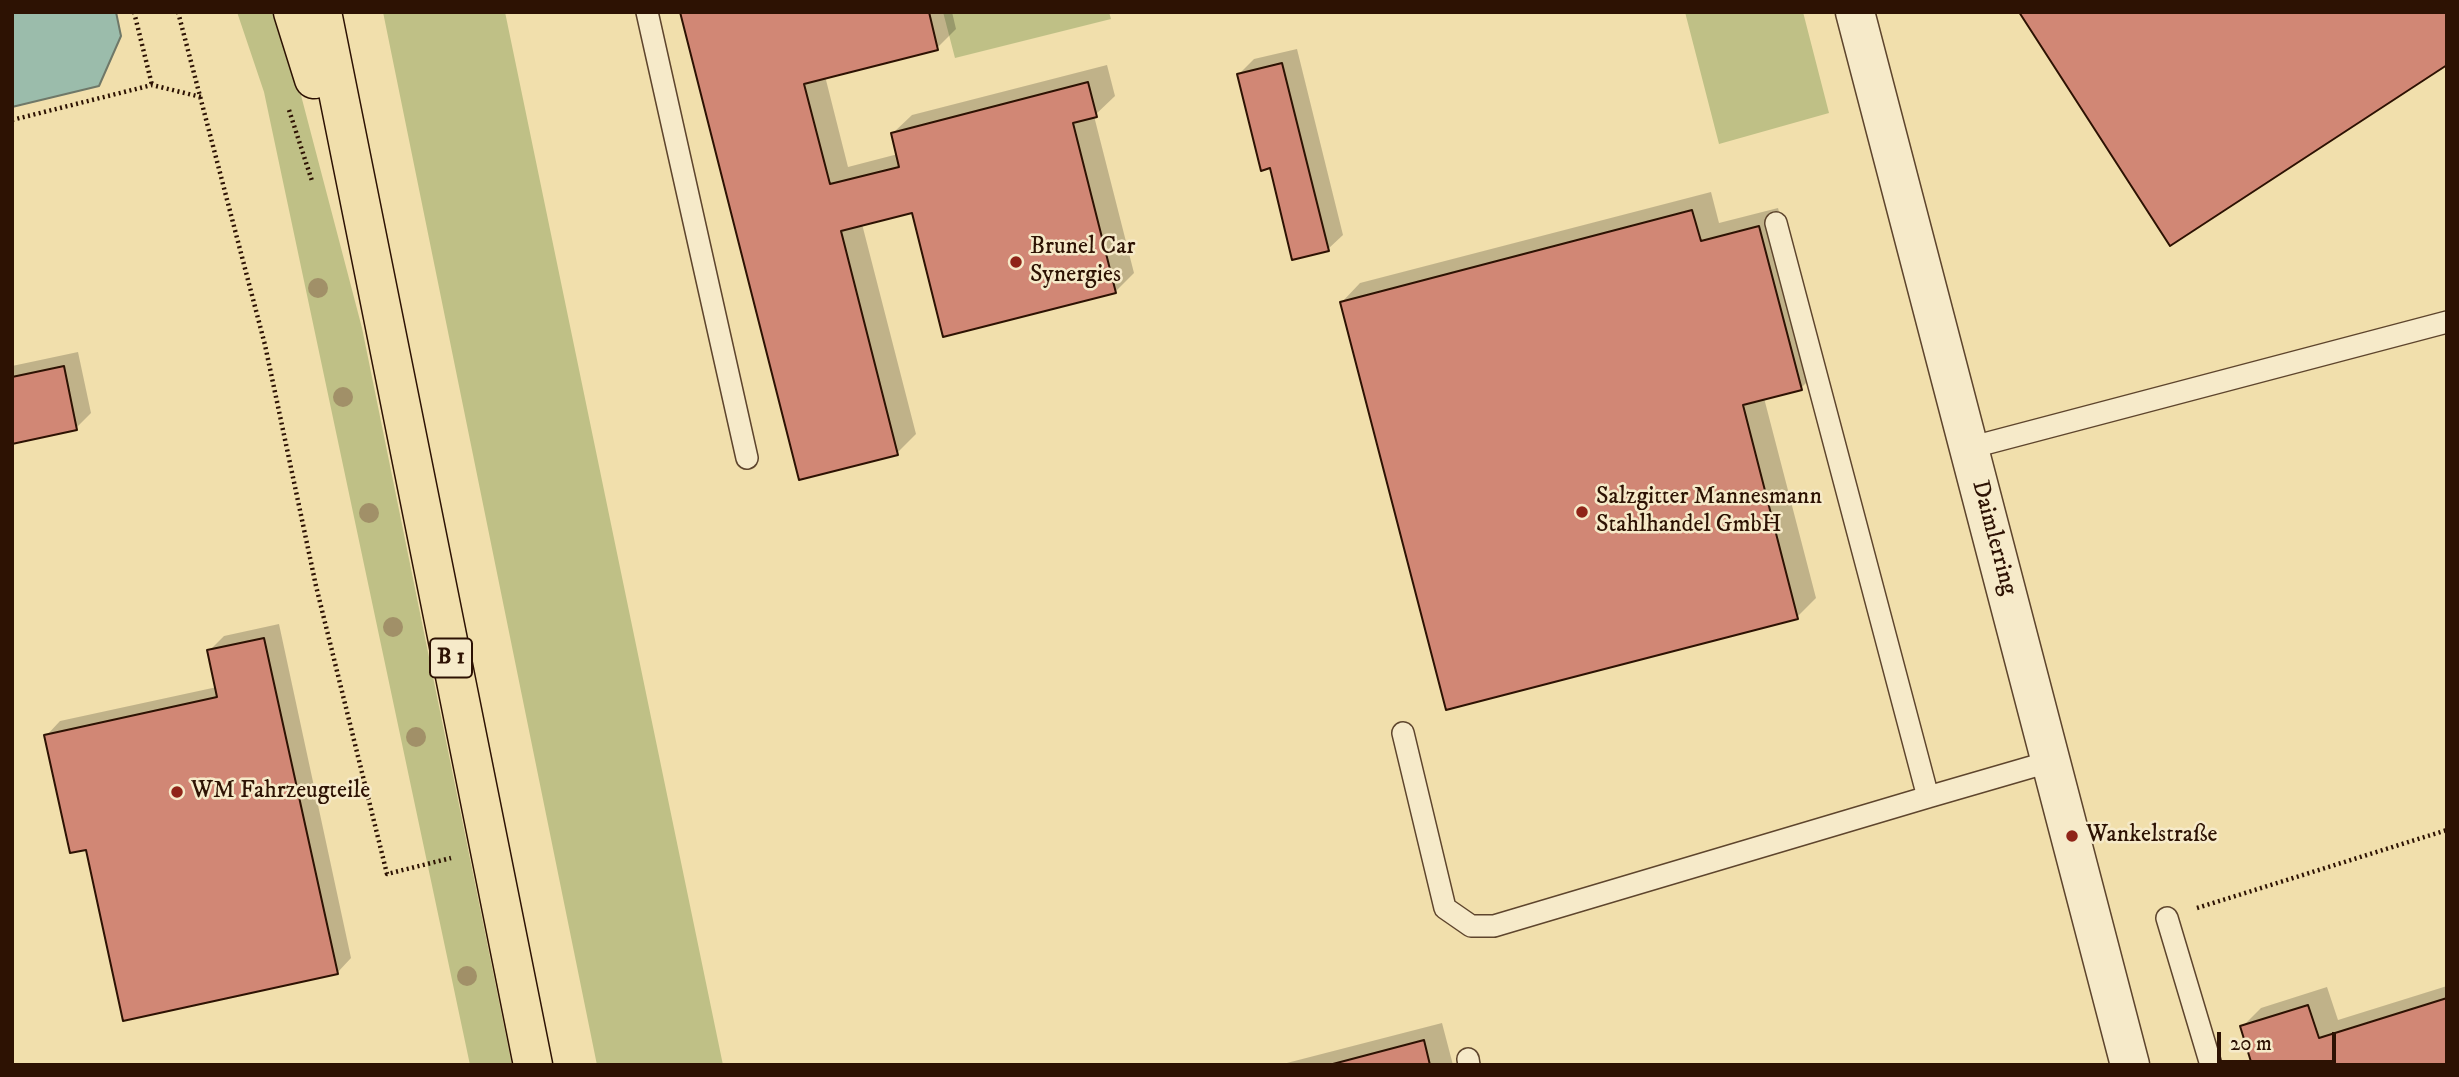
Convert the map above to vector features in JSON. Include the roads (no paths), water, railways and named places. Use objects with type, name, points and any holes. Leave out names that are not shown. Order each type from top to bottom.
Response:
[{"type":"main road","name":"B 1","points":[[292,12],[370,250]]},
{"type":"main road","name":"B 1","points":[[322,12],[533,1065]]},
{"type":"street","name":"Daimlerring","points":[[1855,12],[2130,1065]]},
{"type":"lane","points":[[647,12],[747,458]]},
{"type":"lane","points":[[1776,222],[1928,797]]},
{"type":"lane","points":[[1969,448],[2447,322]]},
{"type":"lane","points":[[1403,733],[1445,908],[1471,926],[1493,926],[2052,761]]},
{"type":"lane","points":[[2167,918],[2211,1065]]},
{"type":"place","name":"Brunel Car Synergies","points":[[1016,262]]},
{"type":"place","name":"Salzgitter Mannesmann Stahlhandel GmbH","points":[[1582,512]]},
{"type":"place","name":"WM Fahrzeugteile","points":[[177,792]]},
{"type":"place","name":"Wankelstraße","points":[[2072,836]]}]
